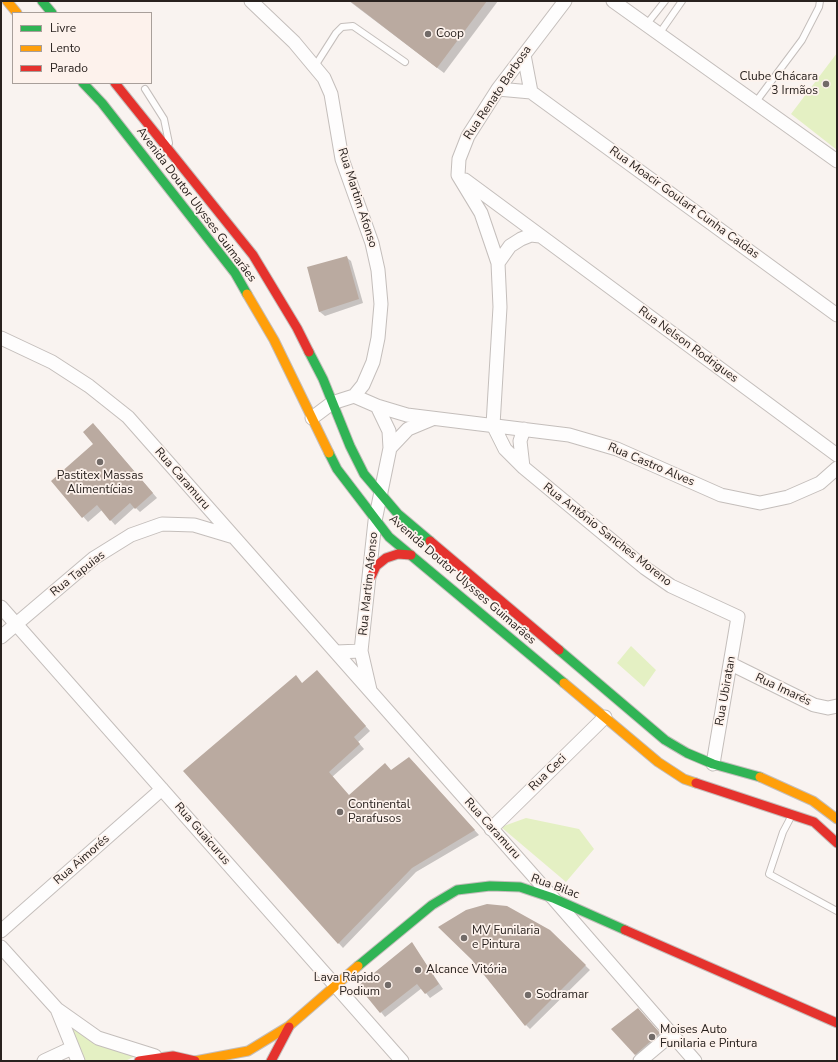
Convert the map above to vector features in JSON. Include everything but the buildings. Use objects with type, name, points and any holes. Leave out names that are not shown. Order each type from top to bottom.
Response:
[{"type":"main road","points":[[7,1],[16,12]]},
{"type":"main road","points":[[42,1],[51,12]]},
{"type":"main road","name":"Avenida Doutor Ulysses Guimarães","points":[[85,84],[102,103],[235,273],[274,340],[337,469],[376,521],[390,536],[658,762],[684,779],[814,822],[837,843]]},
{"type":"main road","name":"Avenida Doutor Ulysses Guimarães","points":[[115,84],[170,150],[253,255],[298,328],[323,379],[350,446],[364,474],[398,514],[665,740],[687,753],[713,764],[766,779],[789,789],[813,801],[837,819]]},
{"type":"main road","points":[[371,577],[376,566],[386,558],[398,554],[411,555]]},
{"type":"main road","name":"Rua Bilac","points":[[195,1061],[248,1051],[289,1026],[335,985],[432,905],[457,890],[490,886],[520,887],[554,898],[837,1023]]},
{"type":"main road","name":"Rua Bilac","points":[[271,1061],[289,1026]]},
{"type":"main road","points":[[139,1061],[157,1057],[173,1056],[195,1061]]},
{"type":"street","name":"Rua Martim Afonso","points":[[251,1],[294,42],[324,78],[331,94],[342,159],[372,243],[378,270],[380,304],[377,344],[373,362],[363,385],[354,396]]},
{"type":"street","name":"Rua Renato Barbosa","points":[[458,175],[461,149],[498,89],[565,1]]},
{"type":"street","points":[[613,1],[837,161]]},
{"type":"street","points":[[498,89],[531,92],[524,55]]},
{"type":"street","name":"Rua Moacir Goulart Cunha Caldas","points":[[531,92],[837,315]]},
{"type":"street","points":[[458,175],[481,213],[498,263],[500,307],[493,425]]},
{"type":"street","name":"Rua Nelson Rodrigues","points":[[458,175],[837,455]]},
{"type":"street","points":[[498,263],[510,246],[531,235],[540,236]]},
{"type":"street","name":"Rua Caramuru","points":[[1,338],[52,362],[89,386],[128,417],[491,829],[554,898],[695,1061]]},
{"type":"street","points":[[312,418],[332,403],[354,396]]},
{"type":"street","name":"Rua Castro Alves","points":[[354,396],[377,406],[407,415],[569,435],[617,449],[722,495],[760,503],[788,497],[820,483],[837,468]]},
{"type":"street","name":"Rua Martim Afonso","points":[[371,693],[361,651],[371,577],[376,521],[390,448],[389,431],[377,406]]},
{"type":"street","name":"Rua Castro Alves","points":[[390,448],[408,429],[432,419]]},
{"type":"street","name":"Rua Antônio Sanches Moreno","points":[[493,425],[505,449],[523,468],[645,568],[671,586],[738,617]]},
{"type":"street","points":[[523,468],[520,441],[524,429]]},
{"type":"street","name":"Rua Tapuias","points":[[1,638],[94,558],[132,535],[162,524],[194,525],[234,537]]},
{"type":"street","name":"Rua Guaicurus","points":[[1,607],[402,1061]]},
{"type":"street","name":"Rua Ubiratan","points":[[713,764],[738,617]]},
{"type":"street","points":[[336,652],[361,651]]},
{"type":"street","name":"Rua Imarés","points":[[731,664],[814,705],[828,708],[837,706]]},
{"type":"street","name":"Rua Ceci","points":[[491,829],[605,717]]},
{"type":"street","name":"Rua Aimorés","points":[[1,931],[162,789]]},
{"type":"street","points":[[1,947],[57,1009],[98,1038],[157,1057]]},
{"type":"street","points":[[57,1009],[78,1061]]},
{"type":"street","points":[[640,1061],[672,1034]]},
{"type":"street","points":[[44,1061],[72,1048]]},
{"type":"lane","points":[[646,25],[665,1]]},
{"type":"lane","points":[[659,34],[682,1]]},
{"type":"lane","points":[[755,103],[802,40],[819,7],[820,1]]},
{"type":"lane","points":[[315,66],[336,33],[342,27],[353,26],[405,62]]},
{"type":"lane","points":[[145,89],[164,119],[170,150]]},
{"type":"lane","points":[[793,814],[783,832],[769,874],[837,911]]},
{"type":"green space","name":"Clube Chácara 3 Irmãos","points":[[837,53],[837,150],[791,114]]},
{"type":"green space","points":[[631,646],[656,670],[644,687],[617,663]]},
{"type":"green space","points":[[526,818],[579,829],[594,849],[566,882],[501,827]]},
{"type":"green space","points":[[71,1026],[138,1055],[125,1061],[83,1061]]},
{"type":"traffic: fast","points":[[42,1],[51,12]]},
{"type":"traffic: fast","points":[[84,84],[102,103],[235,273],[247,294]]},
{"type":"traffic: fast","points":[[309,352],[323,379],[350,446],[364,474],[398,514],[430,541]]},
{"type":"traffic: fast","points":[[329,453],[337,469],[389,537],[564,683]]},
{"type":"traffic: fast","points":[[559,650],[665,740],[687,753],[713,764],[760,777]]},
{"type":"traffic: fast","points":[[358,966],[432,905],[457,890],[490,886],[520,887],[553,898],[625,930]]},
{"type":"traffic: slow","points":[[7,1],[16,12]]},
{"type":"traffic: slow","points":[[247,294],[274,340],[329,453]]},
{"type":"traffic: slow","points":[[564,683],[658,762],[684,779],[696,783]]},
{"type":"traffic: slow","points":[[760,777],[813,801],[837,819]]},
{"type":"traffic: slow","points":[[195,1061],[248,1051],[289,1026],[358,966]]},
{"type":"traffic: jam","points":[[116,84],[253,255],[297,328],[309,352]]},
{"type":"traffic: jam","points":[[430,541],[559,650]]},
{"type":"traffic: jam","points":[[371,577],[376,566],[386,558],[398,554],[411,555]]},
{"type":"traffic: jam","points":[[696,783],[814,822],[837,843]]},
{"type":"traffic: jam","points":[[625,930],[837,1023]]},
{"type":"traffic: jam","points":[[271,1061],[289,1027]]},
{"type":"traffic: jam","points":[[139,1061],[173,1056],[195,1061]]},
{"type":"place","name":"Coop","points":[[428,34]]},
{"type":"place","name":"Clube Chácara 3 Irmãos","points":[[826,84]]},
{"type":"place","name":"Pastitex Massas Alimentícias","points":[[100,462]]},
{"type":"place","name":"Continental Parafusos","points":[[340,812]]},
{"type":"place","name":"MV Funilaria e Pintura","points":[[464,938]]},
{"type":"place","name":"Alcance Vitória","points":[[418,970]]},
{"type":"place","name":"Lava Rápido Podium","points":[[388,985]]},
{"type":"place","name":"Sodramar","points":[[528,995]]},
{"type":"place","name":"Moises Auto Funilaria e Pintura","points":[[652,1037]]}]
